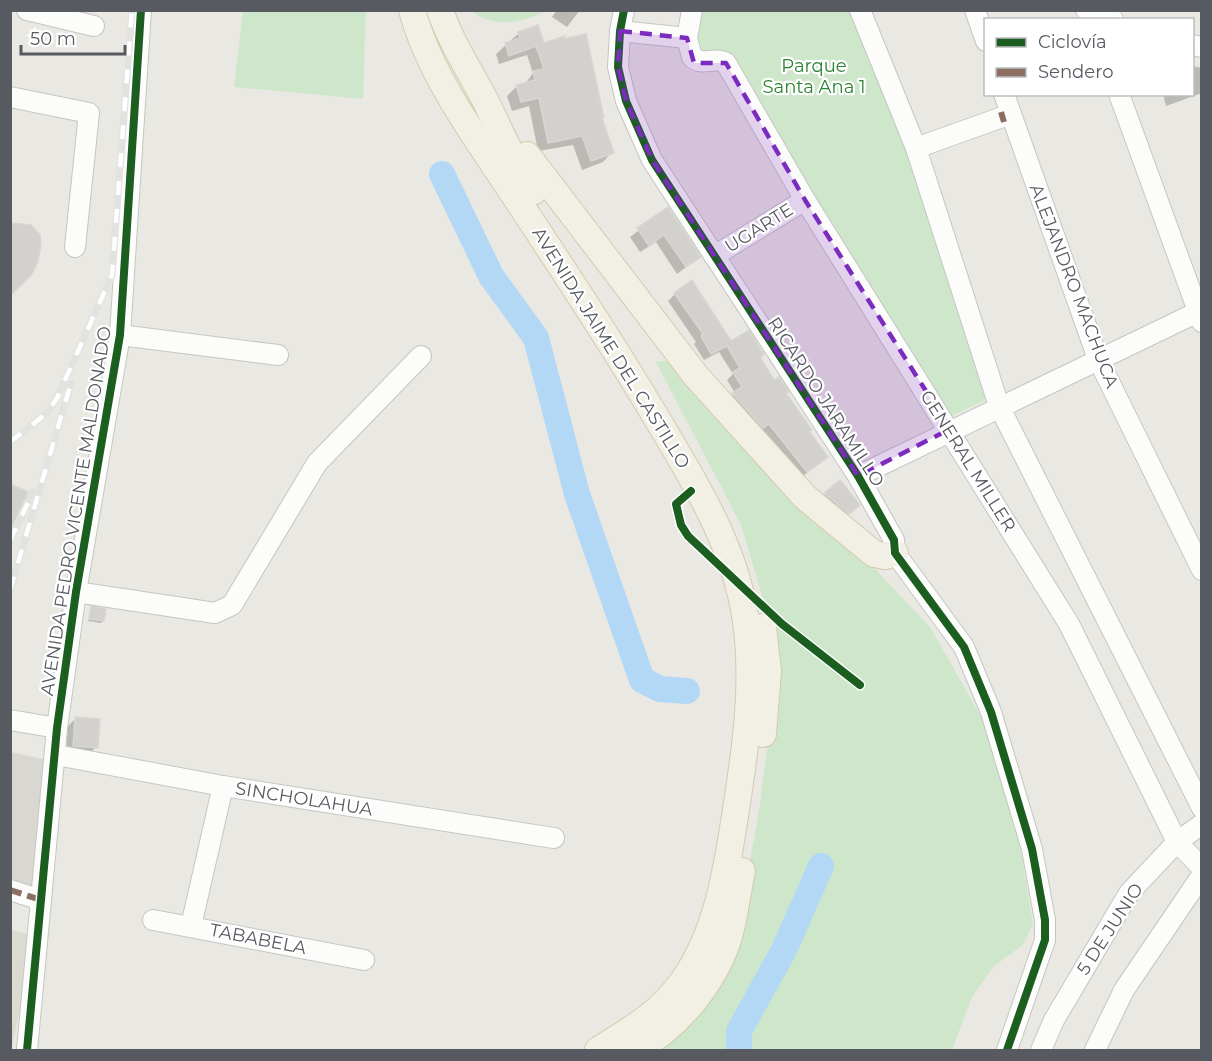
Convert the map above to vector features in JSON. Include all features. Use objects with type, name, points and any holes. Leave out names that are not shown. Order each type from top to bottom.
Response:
[{"type":"main road","name":"AVENIDA JAIME DEL CASTILLO","points":[[412,10],[422,39],[458,108],[621,358],[694,481],[728,552],[746,619],[749,647],[749,727],[728,863],[709,931],[686,978],[670,998],[655,1012],[598,1050]]},
{"type":"main road","name":"AVENIDA JAIME DEL CASTILLO","points":[[441,10],[455,47],[485,101],[514,163],[716,488],[734,524],[749,568],[763,628],[768,670],[766,713],[752,816],[728,939],[709,980],[690,1005],[669,1026],[637,1050]]},
{"type":"main road","points":[[485,101],[696,375],[805,497],[874,554],[885,556],[895,553]]},
{"type":"street","points":[[27,10],[94,26]]},
{"type":"street","name":"AVENIDA PEDRO VICENTE MALDONADO","points":[[27,1050],[57,728],[76,591],[120,335],[141,10]]},
{"type":"street","name":"RICARDO JARAMILLO","points":[[624,10],[618,67],[626,101],[652,160],[858,476],[894,540],[895,553],[964,647],[991,712],[1032,849],[1045,920],[1045,939],[1007,1050]]},
{"type":"street","points":[[620,31],[687,38],[692,10]]},
{"type":"street","points":[[860,10],[916,148],[999,406],[1202,808]]},
{"type":"street","points":[[975,10],[984,35]]},
{"type":"street","points":[[1090,14],[1105,18]]},
{"type":"street","name":"GENERAL MILLER","points":[[687,38],[696,61],[722,60],[804,200],[950,429],[1069,624],[1177,842],[1202,868]]},
{"type":"street","name":"ALEJANDRO MACHUCA","points":[[1005,96],[1098,359],[1202,570]]},
{"type":"street","points":[[858,476],[950,429],[1098,359],[1200,315],[1120,96]]},
{"type":"street","points":[[10,97],[89,113],[75,247]]},
{"type":"street","points":[[916,148],[1011,114]]},
{"type":"street","name":"UGARTE","points":[[714,256],[804,200]]},
{"type":"street","points":[[120,335],[278,354]]},
{"type":"street","points":[[76,591],[215,613],[232,605],[317,463],[421,356]]},
{"type":"street","points":[[10,720],[57,728]]},
{"type":"street","name":"SINCHOLAHUA","points":[[56,755],[223,786],[554,838]]},
{"type":"street","points":[[191,926],[223,786]]},
{"type":"street","name":"5 DE JUNIO","points":[[1041,1050],[1054,1020],[1129,892],[1177,842],[1202,824]]},
{"type":"street","points":[[1095,1050],[1124,990],[1202,875]]},
{"type":"street","points":[[10,890],[41,900]]},
{"type":"street","name":"TABABELA","points":[[153,920],[364,960]]},
{"type":"highlighted area","points":[[620,31],[687,38],[694,63],[726,63],[805,200],[950,429],[858,476],[652,160],[626,101],[618,67]]},
{"type":"shaded area","points":[[11,752],[51,761],[37,890],[11,884]]},
{"type":"shaded area","points":[[11,930],[36,936],[11,1050]]},
{"type":"green space","points":[[243,11],[366,11],[363,99],[234,87]]},
{"type":"green space","points":[[471,11],[546,11],[527,19],[498,22],[488,20]]},
{"type":"green space","name":"Parque Santa Ana 1","points":[[703,11],[856,11],[992,397],[949,417],[725,53],[692,53],[695,27]]},
{"type":"green space","points":[[669,360],[747,444],[787,497],[859,552],[930,627],[980,715],[1002,768],[1022,858],[1033,924],[1023,945],[994,966],[972,997],[952,1050],[647,1050],[740,916],[760,804],[771,715],[767,626],[762,595],[741,525],[656,362]]},
{"type":"building","points":[[538,25],[544,43],[565,36],[563,39],[586,34],[604,118],[602,118],[614,153],[591,161],[582,136],[548,143],[539,98],[521,102],[516,85],[535,80],[533,71],[544,69],[536,46],[509,56],[505,43],[520,38],[518,32]]},
{"type":"building","points":[[668,207],[701,257],[686,267],[664,235],[649,246],[637,228]]},
{"type":"building","points":[[10,223],[31,225],[40,235],[41,243],[38,261],[32,274],[10,296]]},
{"type":"building","points":[[692,280],[731,341],[749,330],[764,355],[760,357],[774,380],[779,377],[789,392],[786,393],[812,430],[809,431],[828,457],[807,472],[769,424],[763,428],[732,393],[742,387],[733,372],[740,368],[727,346],[711,354],[701,336],[703,334],[674,293]]},
{"type":"building","points":[[840,480],[860,505],[849,514],[824,493]]},
{"type":"building","points":[[10,484],[28,492],[10,530]]},
{"type":"building","points":[[91,606],[106,609],[104,621],[89,619]]},
{"type":"building","points":[[75,717],[100,719],[98,748],[73,746]]},
{"type":"waterway","points":[[442,174],[491,276],[536,338],[577,494],[642,680],[660,689],[687,691]]},
{"type":"waterway","points":[[739,1050],[739,1031],[784,950],[821,866]]},
{"type":"railway","points":[[10,442],[46,414],[57,398],[112,275],[132,10]]},
{"type":"railway","points":[[10,590],[71,383]]},
{"type":"railway","points":[[10,541],[33,492]]},
{"type":"marked path","points":[[1001,112],[1004,122]]},
{"type":"marked path","points":[[10,890],[41,900]]},
{"type":"cycle path","points":[[27,1050],[57,728],[76,592],[120,335],[141,10]]},
{"type":"cycle path","points":[[624,10],[618,67],[626,101],[652,160],[858,476],[894,540],[895,553],[964,647],[991,712],[1032,849],[1045,920],[1045,940],[1007,1050]]},
{"type":"cycle path","points":[[691,491],[676,504],[681,525],[688,536],[782,624],[860,685]]}]
